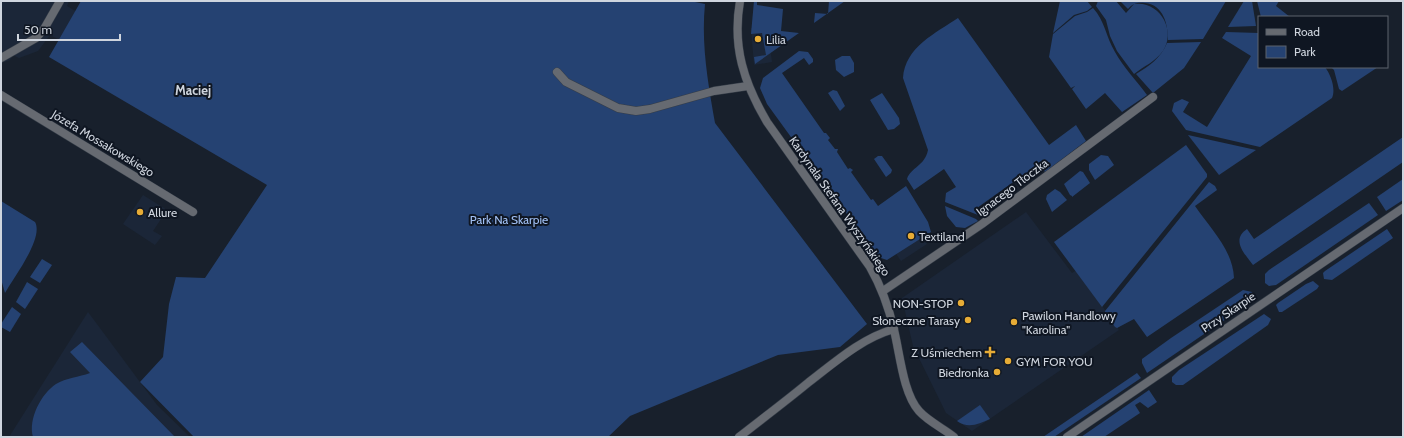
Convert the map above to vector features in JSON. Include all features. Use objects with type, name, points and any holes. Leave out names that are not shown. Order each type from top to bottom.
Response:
[{"type":"street","points":[[1,58],[36,38],[60,1]]},
{"type":"street","name":"Kardynała Stefana Wyszyńskiego","points":[[740,1],[737,36],[740,59],[748,86],[767,122],[870,268],[883,291],[894,329],[907,387],[913,402],[920,412],[954,437]]},
{"type":"street","points":[[557,72],[566,82],[618,108],[636,111],[650,109],[718,90],[748,86]]},
{"type":"street","name":"Józefa Mossakowskiego","points":[[1,95],[193,212]]},
{"type":"street","name":"Ignacego Tłoczka","points":[[883,291],[970,233],[1153,97]]},
{"type":"street","name":"Przy Skarpie","points":[[1067,437],[1403,208]]},
{"type":"street","points":[[739,437],[835,362],[878,333],[894,329]]},
{"type":"shaded area","points":[[1,1],[69,1],[67,6],[77,12],[60,40],[50,35],[38,51],[19,58],[13,55],[10,60],[1,63]]},
{"type":"shaded area","points":[[767,26],[772,62],[754,65],[751,28]]},
{"type":"shaded area","points":[[143,195],[167,210],[153,231],[162,236],[155,245],[123,224]]},
{"type":"shaded area","points":[[1026,212],[1072,273],[1077,270],[1119,330],[972,431],[946,413],[913,346],[902,298]]},
{"type":"shaded area","points":[[916,226],[927,244],[901,261],[888,242]]},
{"type":"shaded area","points":[[88,312],[157,405],[190,437],[9,437]]},
{"type":"green space","name":"Park Na Skarpie","points":[[81,1],[690,1],[705,4],[705,49],[715,123],[867,324],[840,347],[778,355],[630,416],[608,437],[194,437],[140,382],[163,357],[169,304],[176,277],[205,278],[267,185],[49,57]]},
{"type":"green space","points":[[754,1],[757,1],[757,5],[783,9],[781,31],[799,33],[755,64],[754,57],[766,55],[762,33],[751,34]]},
{"type":"green space","points":[[829,1],[845,1],[828,13]]},
{"type":"green space","points":[[1060,1],[1087,1],[1092,7],[1087,11],[1074,15],[1053,33]]},
{"type":"green space","points":[[1098,1],[1116,1],[1126,13],[1134,4],[1143,4],[1158,12],[1167,26],[1168,34],[1167,43],[1160,55],[1134,74],[1117,51],[1110,36],[1106,20],[1096,6]]},
{"type":"green space","points":[[1120,1],[1226,1],[1203,39],[1168,40],[1166,22],[1161,12],[1157,8],[1145,3],[1136,3],[1128,9]]},
{"type":"green space","points":[[1244,1],[1252,1],[1256,26],[1228,27]]},
{"type":"green space","points":[[1257,1],[1279,1],[1276,6],[1289,16],[1261,16]]},
{"type":"green space","points":[[1093,8],[1103,24],[1118,58],[1147,95],[1122,112],[1105,93],[1086,109],[1072,89],[1075,86],[1071,88],[1049,57],[1053,34],[1075,16],[1087,12]]},
{"type":"green space","points":[[815,13],[827,14],[814,23]]},
{"type":"green space","points":[[958,18],[1049,145],[1076,125],[1086,141],[1045,172],[1039,164],[974,210],[978,215],[945,202],[946,193],[956,187],[944,169],[914,190],[907,179],[924,160],[928,150],[903,78],[905,67],[915,49],[931,35]]},
{"type":"green space","points":[[1226,32],[1258,33],[1258,68],[1326,68],[1332,82],[1332,98],[1260,147],[1186,130],[1172,111],[1174,103],[1182,99],[1189,102],[1183,112],[1207,127],[1251,56],[1222,38]]},
{"type":"green space","points":[[1201,42],[1184,68],[1153,93],[1136,74],[1150,65],[1158,57],[1167,43]]},
{"type":"green space","points":[[799,51],[808,52],[813,59],[813,62],[809,65],[804,58],[782,73],[824,133],[826,133],[830,138],[828,140],[835,149],[838,149],[837,152],[848,169],[850,168],[853,170],[851,172],[871,200],[873,199],[878,206],[906,186],[928,222],[931,232],[887,260],[878,257],[767,104],[760,88],[763,78]]},
{"type":"green space","points":[[842,56],[850,56],[854,63],[854,72],[844,77],[836,70],[835,60]]},
{"type":"green space","points":[[1332,68],[1376,68],[1342,91],[1339,89],[1334,70]]},
{"type":"green space","points":[[833,90],[837,91],[845,106],[840,111],[828,93]]},
{"type":"green space","points":[[882,93],[899,118],[900,124],[894,129],[888,130],[870,100]]},
{"type":"green space","points":[[1188,135],[1256,150],[1219,175]]},
{"type":"green space","points":[[1403,137],[1403,162],[1253,265],[1243,251],[1239,242],[1242,233],[1247,229],[1254,239]]},
{"type":"green space","points":[[1186,145],[1207,174],[1207,177],[1102,307],[1054,242]]},
{"type":"green space","points":[[1101,155],[1108,156],[1114,165],[1095,180],[1089,170],[1089,164]]},
{"type":"green space","points":[[878,156],[882,156],[892,170],[886,177],[874,159]]},
{"type":"green space","points":[[1080,171],[1083,172],[1090,183],[1072,197],[1064,184]]},
{"type":"green space","points":[[1403,179],[1403,200],[1386,211],[1377,197]]},
{"type":"green space","points":[[1209,182],[1215,186],[1217,190],[1195,206],[1214,231],[1230,258],[1234,278],[1147,337],[1134,319],[1117,328],[1115,327],[1105,311]]},
{"type":"green space","points":[[1055,189],[1067,200],[1052,212],[1046,199],[1047,195]]},
{"type":"green space","points":[[1,201],[35,222],[37,229],[27,258],[5,293],[1,279]]},
{"type":"green space","points":[[1369,203],[1378,215],[1276,285],[1269,286],[1265,283],[1265,274],[1269,270]]},
{"type":"green space","points":[[945,206],[978,221],[965,228],[956,227],[947,216]]},
{"type":"green space","points":[[1387,229],[1393,238],[1332,280],[1324,279],[1323,273],[1325,271]]},
{"type":"green space","points":[[42,259],[52,265],[40,283],[30,277]]},
{"type":"green space","points":[[1313,281],[1319,286],[1317,289],[1282,312],[1279,312],[1276,305],[1278,303]]},
{"type":"green space","points":[[27,282],[38,289],[25,309],[16,302]]},
{"type":"green space","points":[[1243,290],[1252,292],[1254,297],[1248,304],[1147,373],[1142,363],[1142,359]]},
{"type":"green space","points":[[12,307],[21,314],[10,332],[1,327],[1,324]]},
{"type":"green space","points":[[1264,314],[1271,319],[1268,325],[1183,385],[1176,385],[1172,382],[1172,377],[1179,370]]},
{"type":"green space","points":[[82,342],[175,437],[33,437],[32,423],[34,415],[41,400],[50,388],[68,379],[90,373],[70,352]]},
{"type":"green space","points":[[1137,373],[1141,378],[1054,437],[1043,437]]},
{"type":"green space","points":[[1149,390],[1157,402],[1148,408],[1140,402],[1135,405],[1140,413],[1104,437],[1081,437]]},
{"type":"green space","points":[[980,405],[990,419],[974,425],[965,425],[957,421]]},
{"type":"place","name":"Lilia","points":[[758,39]]},
{"type":"place","name":"Allure","points":[[140,212]]},
{"type":"place","name":"Textiland","points":[[911,236]]},
{"type":"place","name":"NON-STOP","points":[[961,303]]},
{"type":"place","name":"Słoneczne Tarasy","points":[[968,320]]},
{"type":"place","name":"Pawilon Handlowy \"Karolina\"","points":[[1014,322]]},
{"type":"place","name":"Z Uśmiechem","points":[[990,352]]},
{"type":"place","name":"GYM FOR YOU","points":[[1008,361]]},
{"type":"place","name":"Biedronka","points":[[997,372]]},
{"type":"district","name":"Maciej","points":[[193,90]]}]
